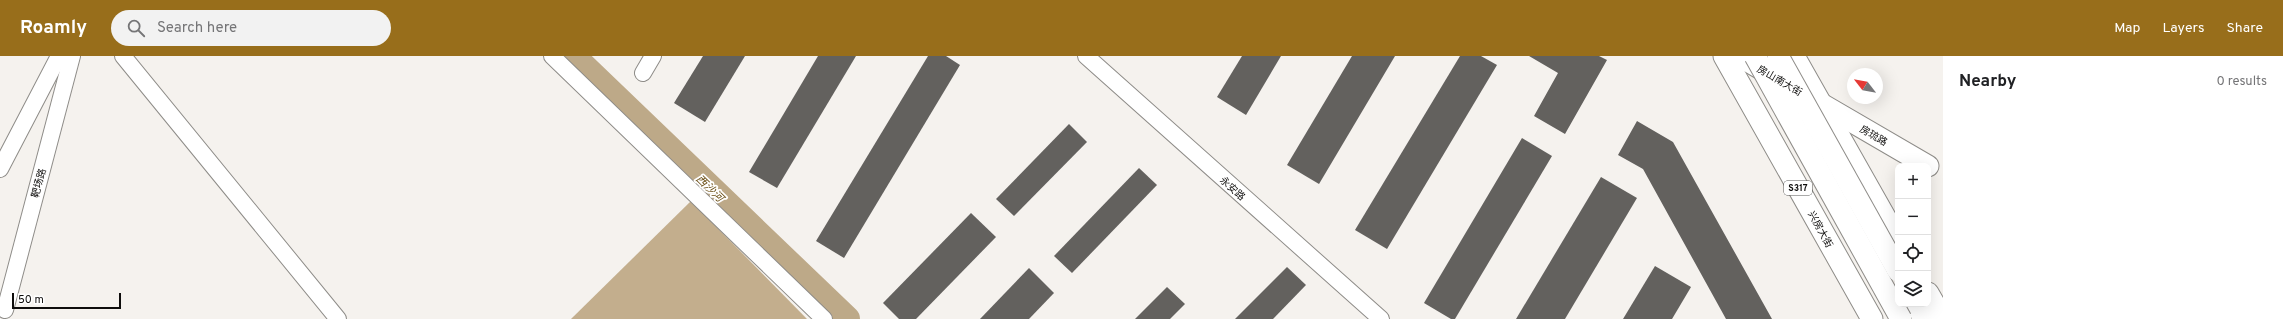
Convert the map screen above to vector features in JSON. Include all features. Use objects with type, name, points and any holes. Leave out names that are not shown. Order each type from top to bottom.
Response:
[{"type":"main road","name":"兴房大街","points":[[1724,56],[1872,319]]},
{"type":"main road","name":"房山南大街","points":[[1739,56],[1820,104]]},
{"type":"main road","name":"S317","points":[[1755,56],[1901,319]]},
{"type":"main road","points":[[1778,56],[1895,266]]},
{"type":"main road","points":[[1794,56],[1895,235]]},
{"type":"main road","name":"房琉路","points":[[1820,104],[1923,163]]},
{"type":"main road","name":"房琉路","points":[[1931,168],[1943,175]]},
{"type":"main road","points":[[1931,298],[1943,319]]},
{"type":"main road","points":[[1918,307],[1924,319]]},
{"type":"street","points":[[0,169],[59,56]]},
{"type":"street","name":"靶场路","points":[[5,310],[72,56]]},
{"type":"street","points":[[123,56],[338,319]]},
{"type":"street","points":[[552,56],[824,319]]},
{"type":"street","points":[[642,73],[653,56]]},
{"type":"street","name":"永安路","points":[[1086,56],[1381,319]]},
{"type":"shaded area","points":[[691,201],[807,319],[571,319]]},
{"type":"building","points":[[703,56],[745,56],[705,122],[674,103]]},
{"type":"building","points":[[818,56],[856,56],[777,188],[749,172]]},
{"type":"building","points":[[928,56],[946,56],[960,65],[844,258],[816,241]]},
{"type":"building","points":[[1242,56],[1281,56],[1246,115],[1217,97]]},
{"type":"building","points":[[1352,56],[1395,56],[1319,184],[1287,165]]},
{"type":"building","points":[[1460,56],[1481,56],[1497,65],[1387,249],[1355,230]]},
{"type":"building","points":[[1529,56],[1599,56],[1607,60],[1565,134],[1534,116],[1558,73]]},
{"type":"building","points":[[1637,121],[1673,142],[1772,319],[1726,319],[1643,169],[1618,155]]},
{"type":"building","points":[[1069,124],[1087,142],[1014,216],[996,199]]},
{"type":"building","points":[[1522,138],[1552,156],[1455,319],[1451,319],[1424,303]]},
{"type":"building","points":[[1139,168],[1157,185],[1072,273],[1054,256]]},
{"type":"building","points":[[1601,177],[1637,198],[1565,319],[1516,319]]},
{"type":"building","points":[[971,213],[996,237],[916,319],[899,319],[883,303]]},
{"type":"building","points":[[1655,266],[1691,287],[1672,319],[1623,319]]},
{"type":"building","points":[[1287,267],[1306,285],[1273,319],[1235,319]]},
{"type":"building","points":[[1029,268],[1054,293],[1029,319],[980,319]]},
{"type":"building","points":[[1167,287],[1185,304],[1170,319],[1135,319]]},
{"type":"waterway","name":"西沙河","points":[[573,56],[847,319]]}]
